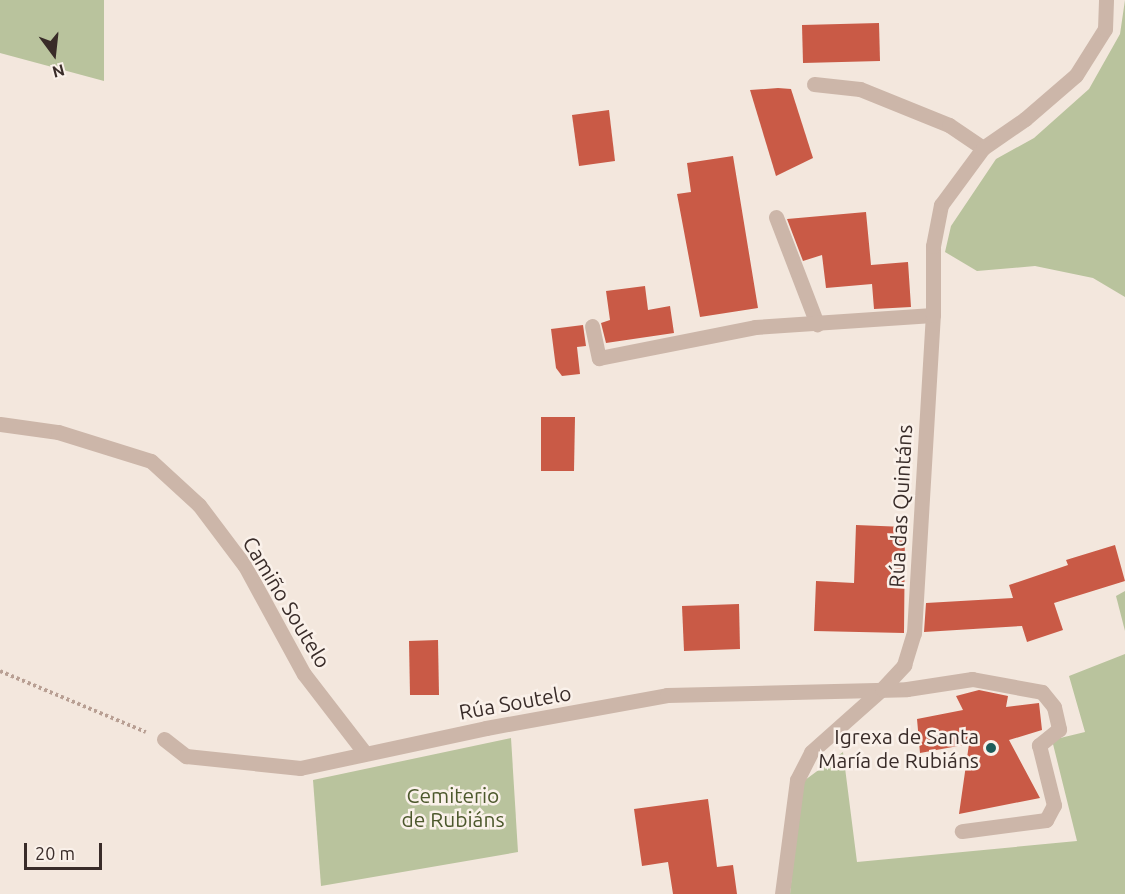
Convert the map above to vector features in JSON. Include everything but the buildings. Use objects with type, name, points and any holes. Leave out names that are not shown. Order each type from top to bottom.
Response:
[{"type":"street","name":"Rúa das Quintáns","points":[[882,689],[904,665],[914,633],[933,315],[933,246],[941,205],[983,148],[1025,119],[1076,75],[1105,29],[1106,0]]},
{"type":"street","points":[[814,84],[860,89],[949,125],[983,148]]},
{"type":"street","points":[[776,217],[817,324]]},
{"type":"street","points":[[592,326],[599,358],[755,327],[933,315]]},
{"type":"street","name":"Camiño Soutelo","points":[[0,424],[58,432],[151,461],[199,505],[245,566],[304,674],[364,752]]},
{"type":"street","name":"Rúa Soutelo","points":[[164,740],[186,756],[300,768],[364,752],[668,696],[882,689],[972,680],[996,681],[1042,692],[1054,707],[1059,729],[1039,745],[1054,805],[1046,820],[962,831]]},
{"type":"street","points":[[782,894],[797,780],[811,752],[882,689]]},
{"type":"path","points":[[0,671],[164,740]]},
{"type":"green space","points":[[0,0],[104,0],[104,81],[0,53]]},
{"type":"green space","points":[[1125,0],[1125,297],[1093,278],[1035,266],[977,271],[945,252],[951,226],[996,159],[1034,138],[1089,89],[1120,34]]},
{"type":"green space","points":[[1125,591],[1125,631],[1116,596]]},
{"type":"green space","points":[[1125,654],[1125,894],[790,894],[801,783],[843,752],[857,862],[1077,841],[1052,740],[1085,732],[1069,676]]},
{"type":"green space","name":"Cemiterio de Rubiáns","points":[[511,738],[518,852],[321,886],[313,780]]},
{"type":"place","name":"Igrexa de Santa María de Rubiáns","points":[[991,748]]}]
